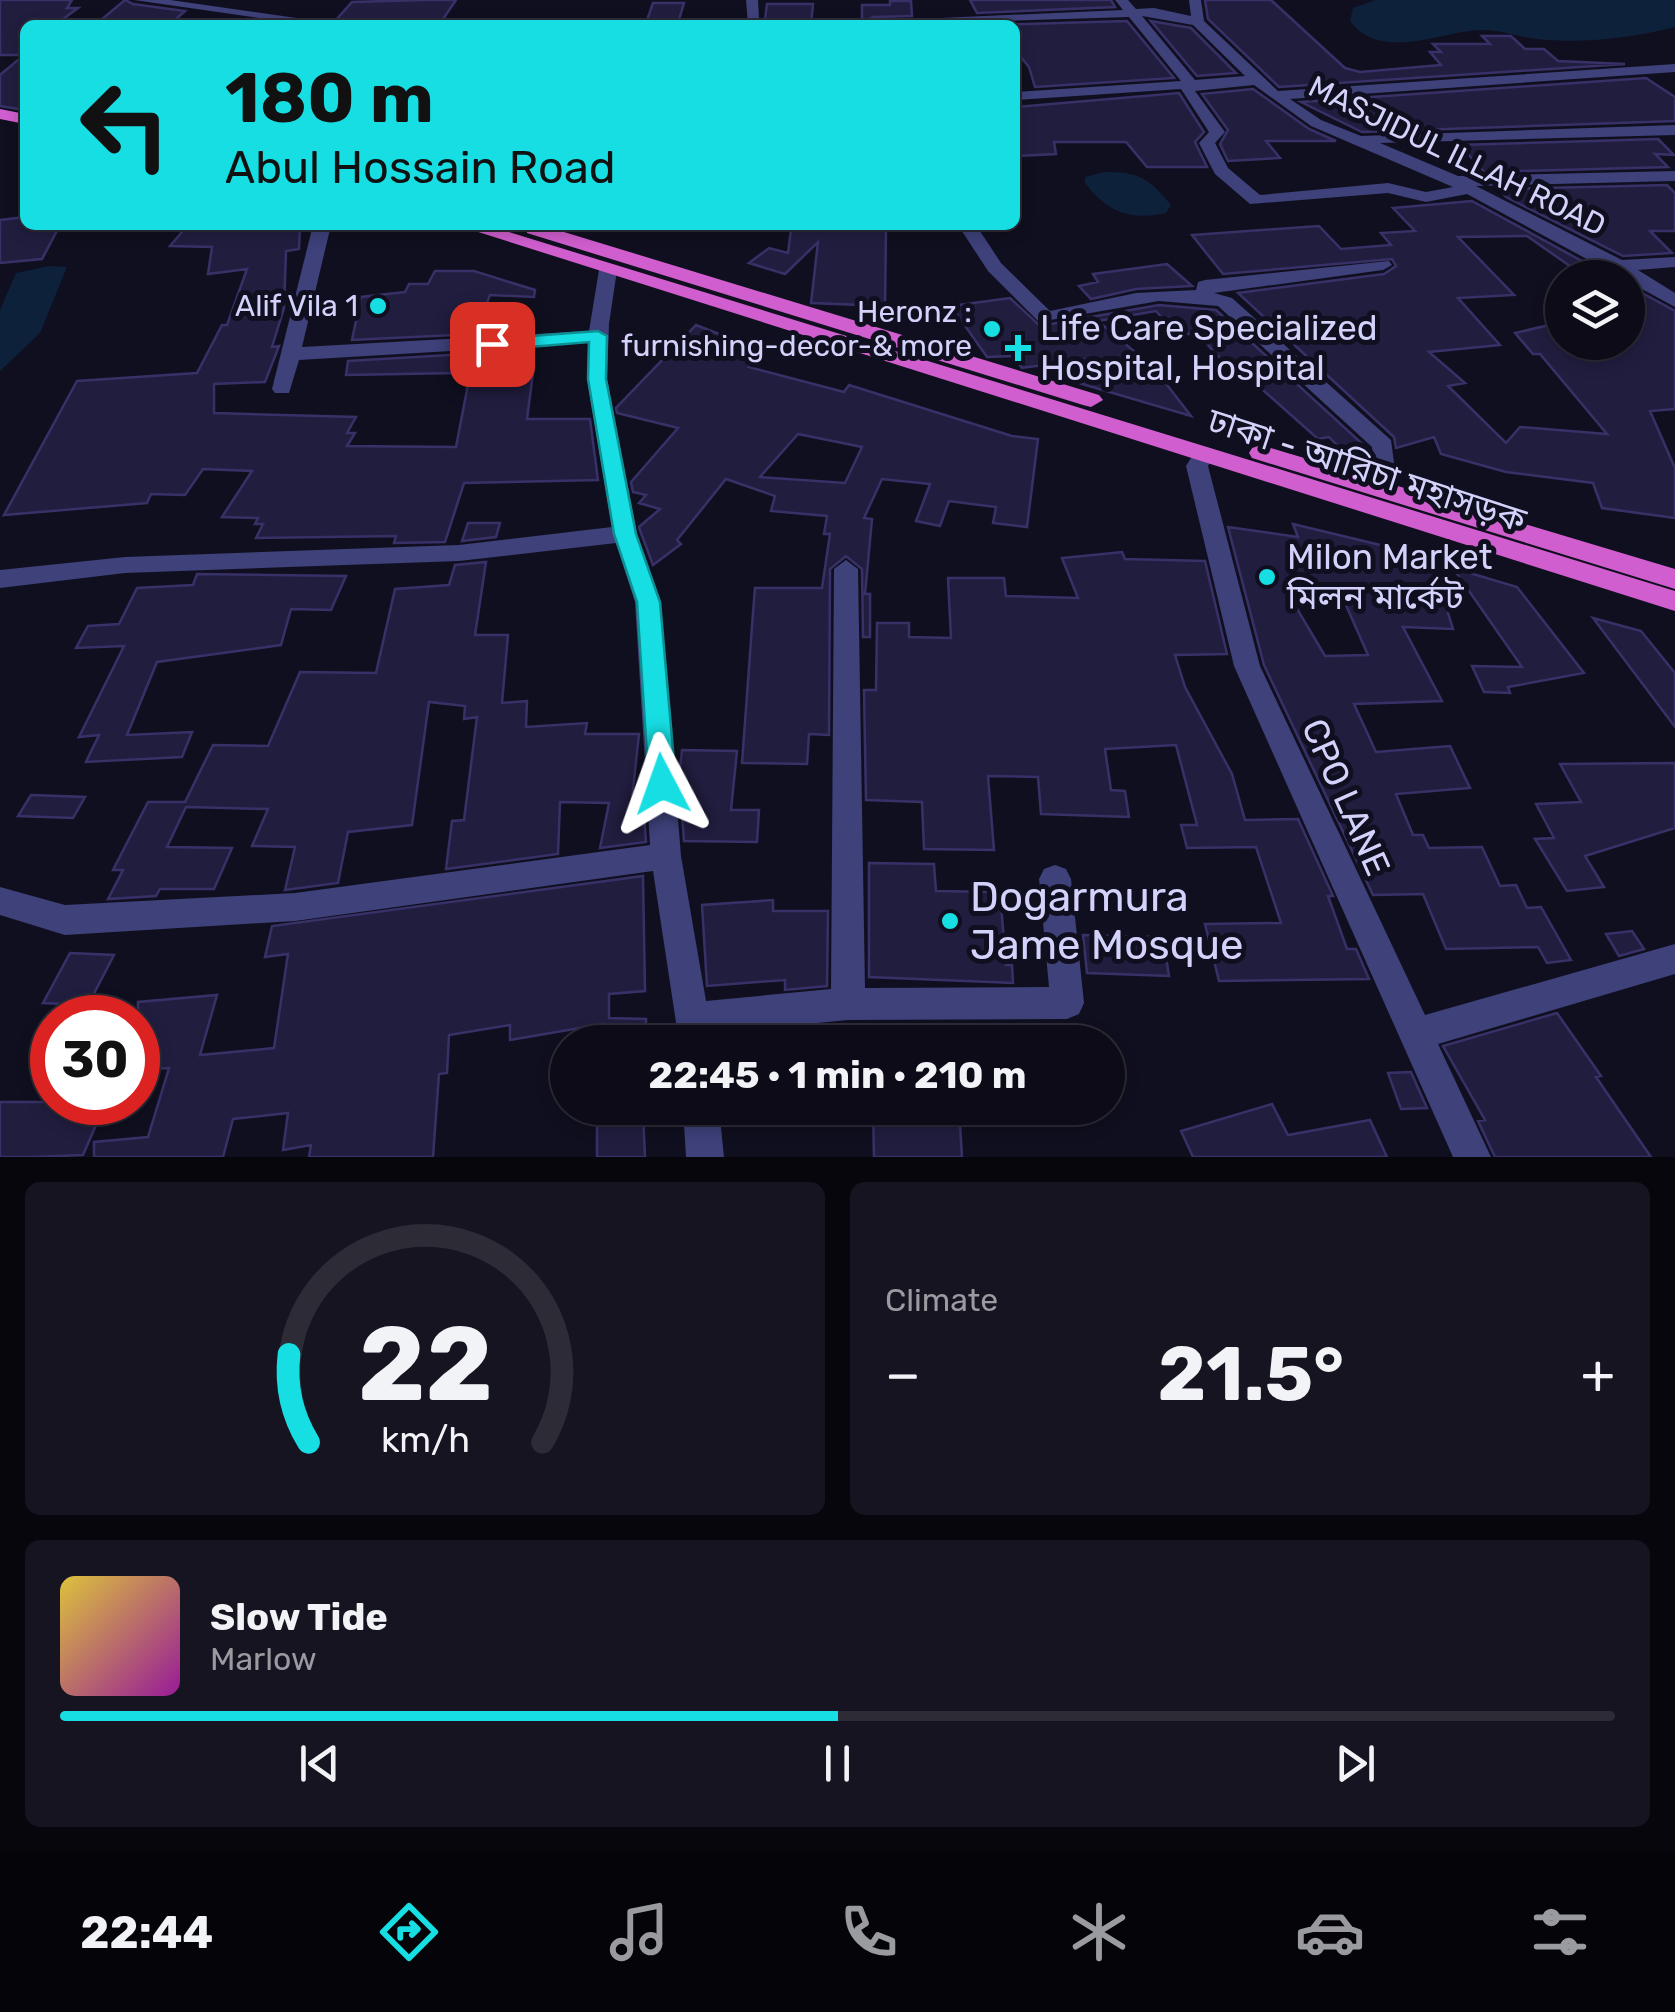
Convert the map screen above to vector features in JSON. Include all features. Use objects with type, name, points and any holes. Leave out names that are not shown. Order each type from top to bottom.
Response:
[{"type":"highway","name":"ঢাকা - আরিচা মহাসড়ক","points":[[482,230],[1675,601]]},
{"type":"highway","name":"ঢাকা - আরিচা মহাসড়ক","points":[[534,230],[1675,579]]},
{"type":"street","points":[[140,0],[304,20]]},
{"type":"street","points":[[918,20],[1126,6],[1198,22],[1195,0]]},
{"type":"street","points":[[1126,6],[1188,76],[1188,85],[1217,132],[1207,143],[1221,171],[1256,200],[1388,188],[1426,197],[1460,185],[1675,176]]},
{"type":"street","name":"MASJIDUL ILLAH ROAD","points":[[1198,22],[1275,96],[1316,122],[1460,185],[1606,260]]},
{"type":"street","points":[[1275,96],[1675,68]]},
{"type":"street","points":[[1020,96],[1258,80]]},
{"type":"street","points":[[1357,140],[1675,130]]},
{"type":"street","points":[[282,388],[321,230]]},
{"type":"street","points":[[970,230],[994,266],[1046,318],[1179,294],[1217,294],[1270,275],[1383,265]]},
{"type":"street","points":[[1645,264],[1675,262]]},
{"type":"street","points":[[608,270],[598,336],[597,379],[625,534],[648,602],[666,856],[695,1025]]},
{"type":"street","name":"MASJIDUL ILLAH ROAD","points":[[1645,283],[1675,301]]},
{"type":"street","points":[[1217,294],[1383,445],[1386,492]]},
{"type":"street","points":[[292,354],[598,336]]},
{"type":"street","name":"CPO LANE","points":[[1204,454],[1198,466],[1205,502],[1247,666],[1472,1157]]},
{"type":"street","points":[[0,579],[126,564],[459,552],[625,534]]},
{"type":"street","points":[[846,569],[848,1004]]},
{"type":"street","points":[[0,901],[65,920],[295,908],[666,856]]},
{"type":"street","points":[[725,1025],[848,1004],[1068,1003],[1055,879]]},
{"type":"street","points":[[1417,1034],[1675,960]]},
{"type":"street","points":[[702,1125],[704,1157]]},
{"type":"water","points":[[1376,0],[1675,0],[1675,27],[1590,40],[1537,39],[1483,30],[1396,42],[1363,33],[1350,21],[1353,8]]},
{"type":"water","points":[[1104,172],[1142,178],[1171,205],[1166,213],[1153,215],[1121,212],[1102,201],[1085,183],[1085,177]]},
{"type":"water","points":[[67,267],[40,333],[0,371],[0,310],[16,273]]},
{"type":"building","points":[[0,0],[72,0],[67,8],[78,8],[62,20],[20,20],[20,55],[0,55]]},
{"type":"building","points":[[125,0],[185,11],[175,20],[101,20]]},
{"type":"building","points":[[456,0],[442,20],[336,20],[352,2]]},
{"type":"building","points":[[970,0],[1111,0],[1115,7],[977,13]]},
{"type":"building","points":[[1205,0],[1271,0],[1345,68],[1360,72],[1441,65],[1430,52],[1441,52],[1433,44],[1490,44],[1482,36],[1511,36],[1525,49],[1544,49],[1558,61],[1625,64],[1279,87],[1208,19]]},
{"type":"building","points":[[890,1],[911,1],[912,16],[862,20],[862,5],[890,5]]},
{"type":"building","points":[[653,3],[684,3],[679,20],[647,20]]},
{"type":"building","points":[[767,4],[813,4],[811,20],[765,19]]},
{"type":"building","points":[[1127,21],[1174,78],[1035,87],[1029,67],[1020,56],[1020,24]]},
{"type":"building","points":[[1151,21],[1191,28],[1236,73],[1197,76]]},
{"type":"building","points":[[20,58],[20,109],[0,106],[0,75]]},
{"type":"building","points":[[1646,78],[1675,97],[1675,121],[1362,132],[1301,102]]},
{"type":"building","points":[[1253,89],[1309,129],[1336,141],[1266,141],[1280,158],[1228,161],[1220,144],[1228,130],[1202,94]]},
{"type":"building","points":[[1179,93],[1204,132],[1195,142],[1207,167],[1147,167],[1126,142],[1054,142],[1056,154],[1020,156],[1020,107]]},
{"type":"building","points":[[1658,139],[1674,155],[1655,154],[1668,167],[1484,172],[1460,145]]},
{"type":"building","points":[[1667,185],[1675,193],[1675,231],[1650,231],[1672,253],[1623,256],[1506,197],[1499,189]]},
{"type":"building","points":[[1472,201],[1580,260],[1561,260],[1527,236],[1458,237],[1514,295],[1458,298],[1500,345],[1429,352],[1465,383],[1448,386],[1506,443],[1520,427],[1607,434],[1545,360],[1645,360],[1645,295],[1675,311],[1675,409],[1650,411],[1675,468],[1675,518],[1602,508],[1593,483],[1506,472],[1441,454],[1434,437],[1396,448],[1394,437],[1238,293],[1384,274],[1396,266],[1392,259],[1223,274],[1192,235],[1319,226],[1341,249],[1391,245],[1381,233],[1415,231],[1393,208]]},
{"type":"building","points":[[20,218],[20,230],[57,230],[42,259],[0,263],[0,220]]},
{"type":"building","points":[[184,230],[300,230],[299,249],[286,251],[284,308],[272,347],[279,346],[265,382],[214,384],[214,413],[356,417],[347,433],[355,433],[347,446],[456,447],[470,374],[533,373],[527,419],[590,419],[598,480],[464,483],[445,542],[394,543],[396,536],[256,538],[263,524],[255,524],[258,518],[222,517],[252,471],[203,469],[185,495],[151,494],[147,503],[4,515],[77,381],[197,373],[222,325],[227,325],[247,269],[208,274],[212,247],[170,246]]},
{"type":"building","points":[[791,230],[886,230],[885,306],[811,303],[818,242],[785,274],[749,263],[769,248],[788,253]]},
{"type":"building","points":[[1167,264],[1192,286],[1136,289],[1091,299],[1079,286],[1098,282],[1093,274]]},
{"type":"building","points":[[435,271],[474,271],[535,290],[534,297],[490,295],[474,334],[352,340],[361,297],[405,292],[409,284],[428,284]]},
{"type":"building","points":[[1010,298],[1040,326],[1159,305],[1216,310],[1368,449],[1369,457],[1352,461],[1329,437],[1318,439],[1236,366],[1229,368],[1196,332],[1188,334],[1173,317],[1163,319],[1156,311],[1098,321],[1154,368],[1191,416],[1072,381],[1088,359],[1022,368],[1013,356],[987,357],[951,306]]},
{"type":"building","points":[[696,325],[762,351],[749,367],[844,392],[849,385],[1012,436],[1038,439],[1027,527],[993,523],[996,507],[949,501],[940,526],[916,521],[930,484],[882,479],[864,518],[872,519],[865,594],[870,594],[870,637],[863,637],[862,569],[846,556],[830,569],[829,735],[809,734],[807,764],[742,763],[755,588],[822,588],[830,534],[824,534],[827,516],[771,511],[775,496],[726,479],[677,540],[681,544],[653,565],[639,527],[660,509],[639,503],[646,495],[633,492],[631,482],[678,428],[617,413],[616,408]],"holes":[[[798,434],[862,447],[845,483],[760,477]]]},
{"type":"building","points":[[1545,326],[1545,360],[1540,354],[1533,354],[1515,333]]},
{"type":"building","points":[[465,354],[457,373],[346,375],[348,361]]},
{"type":"building","points":[[468,523],[500,523],[496,537],[462,541]]},
{"type":"building","points":[[1293,524],[1401,550],[1432,562],[1453,629],[1403,627],[1442,701],[1354,704],[1376,752],[1450,746],[1470,788],[1396,794],[1413,835],[1423,835],[1429,848],[1482,847],[1500,886],[1516,885],[1527,908],[1541,907],[1571,960],[1547,963],[1538,947],[1446,949],[1423,894],[1373,895],[1264,665],[1228,527],[1298,537]],"holes":[[[1293,602],[1345,603],[1368,655],[1325,656]]]},
{"type":"building","points":[[1122,552],[1125,559],[1205,561],[1227,654],[1175,655],[1185,687],[1232,774],[1245,820],[1298,819],[1333,896],[1328,896],[1347,949],[1356,949],[1369,979],[1219,981],[1205,924],[1281,923],[1256,847],[1187,848],[1181,825],[1197,825],[1176,745],[1105,749],[1111,790],[1125,791],[1129,817],[1041,814],[1038,777],[988,776],[994,850],[924,849],[922,802],[866,800],[864,690],[876,690],[877,623],[909,623],[909,637],[951,638],[948,578],[1004,578],[1006,596],[1078,598],[1062,558]]},
{"type":"building","points":[[486,562],[475,635],[508,635],[502,703],[527,701],[526,727],[587,723],[585,734],[639,734],[632,799],[643,799],[646,842],[600,848],[609,803],[560,802],[558,854],[446,869],[452,821],[464,820],[477,717],[464,719],[465,706],[429,702],[412,825],[348,832],[338,883],[285,890],[295,847],[252,846],[268,809],[186,807],[167,847],[232,848],[214,889],[160,889],[156,896],[108,899],[123,870],[113,870],[148,802],[185,802],[213,745],[268,746],[300,672],[376,673],[395,589],[449,585],[455,565]]},
{"type":"building","points":[[1453,568],[1517,587],[1584,673],[1508,687],[1510,693],[1484,692],[1472,666],[1522,667]]},
{"type":"building","points":[[197,574],[346,576],[331,610],[291,609],[281,645],[157,662],[127,735],[192,732],[182,757],[86,762],[99,735],[79,737],[124,646],[76,648],[88,626],[119,624],[137,588],[193,585]]},
{"type":"building","points":[[1593,618],[1641,631],[1675,673],[1675,727]]},
{"type":"building","points":[[682,750],[737,751],[731,810],[759,810],[757,842],[684,841],[679,777]]},
{"type":"building","points":[[1675,763],[1675,828],[1585,856],[1604,887],[1567,891],[1535,839],[1554,838],[1536,804],[1581,802],[1560,764]]},
{"type":"building","points":[[31,795],[85,797],[73,818],[18,816]]},
{"type":"building","points":[[869,863],[934,864],[936,891],[1000,892],[1006,965],[1012,965],[1013,983],[869,977]]},
{"type":"building","points":[[643,876],[645,991],[609,994],[609,1018],[646,1019],[646,1025],[550,1025],[550,1033],[510,1040],[510,1025],[449,1035],[447,1073],[439,1074],[433,1157],[309,1157],[311,1145],[283,1150],[288,1113],[233,1119],[223,1157],[94,1157],[94,1142],[148,1137],[152,1125],[160,1125],[160,1098],[169,1068],[160,1068],[160,1000],[217,995],[200,1055],[274,1048],[288,954],[265,957],[272,926]]},
{"type":"building","points":[[773,900],[773,911],[828,911],[827,986],[785,990],[785,980],[707,986],[702,905]]},
{"type":"building","points":[[1632,931],[1644,949],[1619,956],[1606,934]]},
{"type":"building","points":[[1083,935],[1163,937],[1169,976],[1087,973]]},
{"type":"building","points":[[70,953],[114,955],[93,995],[47,995]]},
{"type":"building","points":[[1557,1013],[1651,1157],[1495,1157],[1478,1121],[1485,1120],[1443,1046]]},
{"type":"building","points":[[1411,1072],[1427,1108],[1401,1109],[1388,1073]]},
{"type":"building","points":[[0,1102],[30,1102],[30,1125],[96,1125],[83,1155],[0,1157]]},
{"type":"building","points":[[1272,1104],[1288,1135],[1370,1120],[1387,1157],[1193,1157],[1181,1131]]},
{"type":"building","points":[[597,1125],[644,1125],[645,1157],[597,1157]]},
{"type":"building","points":[[873,1125],[960,1125],[962,1157],[874,1157]]},
{"type":"place","name":"Alif Vila 1","points":[[378,306]]},
{"type":"place","name":"Heronz : furnishing-decor-& more","points":[[992,329]]},
{"type":"place","name":"Life Care Specialized Hospital, Hospital","points":[[1018,348]]},
{"type":"place","name":"Milon Market মিলন মার্কেট","points":[[1267,577]]},
{"type":"place","name":"Dogarmura Jame Mosque","points":[[950,921]]},
{"type":"route","points":[[492,344],[598,336],[597,379],[625,534],[648,602],[662,784]]}]
